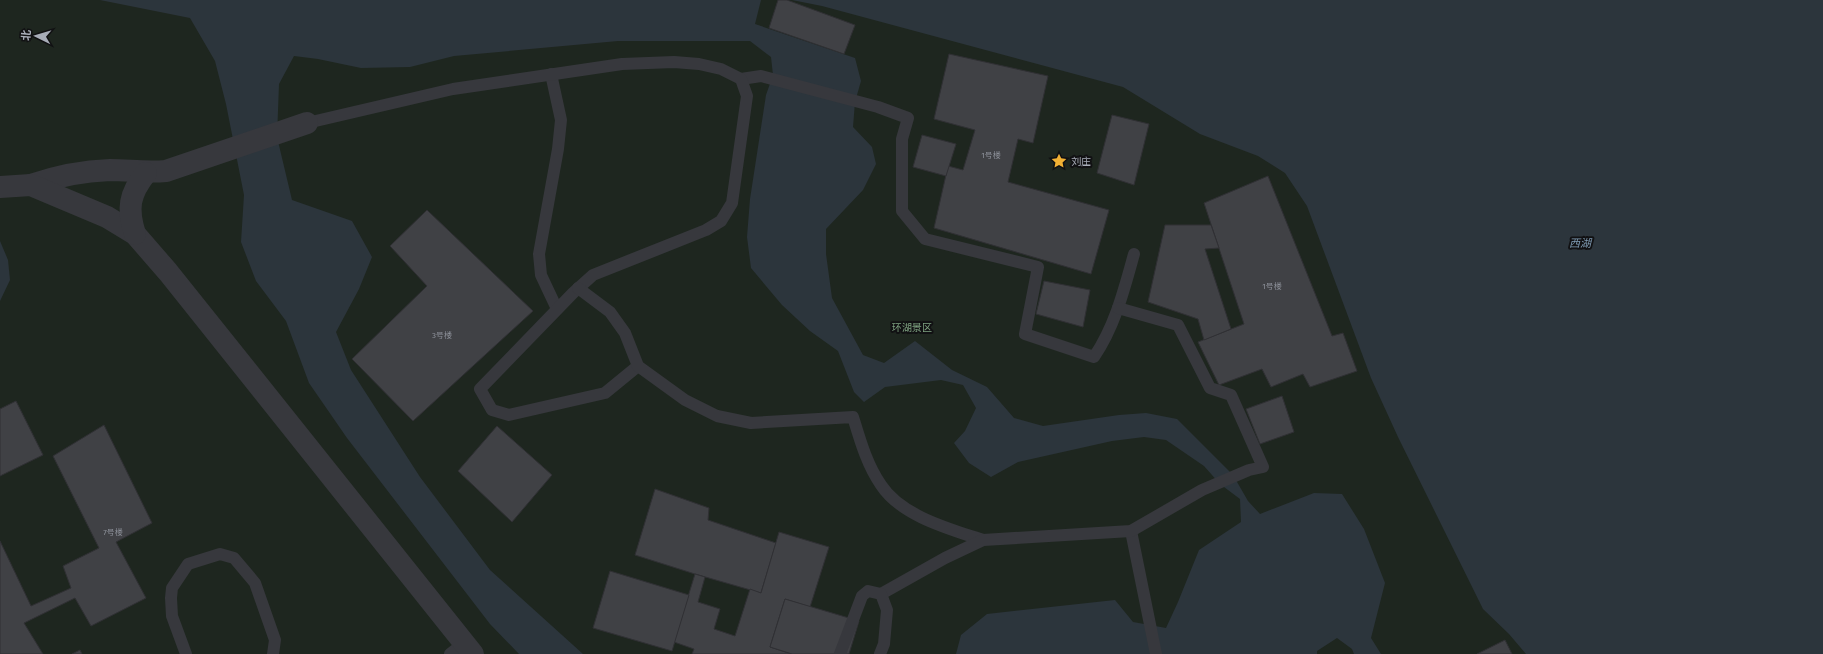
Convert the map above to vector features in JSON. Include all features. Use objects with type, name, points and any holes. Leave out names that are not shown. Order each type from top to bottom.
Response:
[{"type":"street","points":[[135,234],[130,218],[131,200],[136,184],[156,172],[307,123]]},
{"type":"street","points":[[0,187],[31,185],[62,175],[110,170],[156,172]]},
{"type":"street","points":[[31,185],[107,217],[135,234],[172,278],[462,650]]},
{"type":"lane","points":[[307,123],[453,89],[551,74],[622,64],[674,62],[699,64],[721,69],[741,79],[761,76],[878,106],[908,118],[902,139],[902,211],[925,239],[1038,267],[1025,334],[1094,357],[1102,345],[1118,308],[1134,254]]},
{"type":"lane","points":[[551,74],[561,120],[558,149],[539,254],[541,275],[557,309]]},
{"type":"lane","points":[[638,366],[605,393],[509,415],[492,410],[480,389],[557,309],[593,275],[706,230],[721,221],[732,203],[742,136],[747,96],[741,79]]},
{"type":"lane","points":[[578,288],[610,312],[625,333],[638,366],[685,400],[717,416],[751,423],[853,417],[865,455],[881,486],[899,504],[932,523],[983,540]]},
{"type":"lane","points":[[840,654],[862,596],[868,592],[881,594],[945,558],[983,540],[1131,531],[1202,490],[1249,470],[1263,467],[1231,395],[1210,388],[1178,325],[1118,308]]},
{"type":"lane","points":[[1131,531],[1156,654]]},
{"type":"lane","points":[[186,654],[172,616],[172,588],[188,564],[220,554],[234,558],[255,583],[275,640],[273,654]]},
{"type":"lane","points":[[880,654],[884,644],[887,610],[881,594]]},
{"type":"green space","name":"环湖景区","points":[[0,0],[1823,0],[1823,654],[0,654]]},
{"type":"water","points":[[100,0],[761,0],[755,24],[855,58],[861,81],[855,102],[853,127],[872,147],[876,164],[863,190],[826,229],[826,254],[832,298],[863,355],[884,363],[915,341],[952,370],[987,387],[1014,418],[1043,426],[1119,415],[1146,413],[1177,419],[1233,475],[1248,501],[1260,514],[1314,493],[1342,494],[1364,529],[1385,583],[1371,638],[1381,654],[1354,654],[1352,649],[1337,638],[1317,651],[1317,654],[956,654],[961,635],[987,614],[1115,600],[1133,622],[1166,628],[1199,550],[1241,522],[1240,499],[1220,484],[1204,466],[1166,440],[1144,437],[1112,441],[1018,462],[991,477],[969,463],[954,443],[965,431],[976,408],[963,385],[941,380],[885,387],[864,402],[854,392],[838,351],[810,331],[782,305],[751,268],[747,237],[750,199],[766,95],[773,75],[771,57],[750,41],[618,41],[454,56],[410,67],[361,68],[318,59],[294,56],[279,84],[277,137],[292,200],[352,221],[372,257],[359,289],[336,332],[351,370],[420,477],[490,570],[583,654],[519,654],[490,624],[347,438],[309,383],[286,321],[256,281],[241,242],[244,195],[226,104],[215,61],[190,18]]},
{"type":"water","name":"西湖","points":[[792,0],[1823,0],[1823,654],[1526,654],[1509,634],[1483,609],[1398,437],[1371,378],[1307,206],[1285,173],[1258,156],[1200,134],[1123,87],[822,6]]},
{"type":"water","points":[[0,241],[8,260],[10,280],[0,301]]},
{"type":"building","points":[[778,0],[787,0],[855,25],[844,54],[769,28]]},
{"type":"building","points":[[949,54],[1048,76],[1033,143],[1018,139],[1008,182],[1109,210],[1091,274],[934,228],[948,166],[963,170],[975,130],[934,119]]},
{"type":"building","points":[[1112,115],[1149,124],[1134,185],[1097,173]]},
{"type":"building","points":[[922,135],[956,144],[946,176],[913,167]]},
{"type":"building","points":[[1268,176],[1332,336],[1343,333],[1357,371],[1310,387],[1303,374],[1271,387],[1262,369],[1219,385],[1198,342],[1244,324],[1204,203]]},
{"type":"building","points":[[427,210],[533,311],[413,421],[352,359],[427,286],[390,246]]},
{"type":"building","points":[[1165,225],[1211,225],[1219,248],[1205,249],[1231,329],[1204,340],[1198,319],[1148,302]]},
{"type":"building","points":[[1044,281],[1090,290],[1083,327],[1036,314]]},
{"type":"building","points":[[1282,396],[1294,432],[1260,444],[1246,409]]},
{"type":"building","points":[[16,401],[43,455],[0,476],[0,409]]},
{"type":"building","points":[[104,425],[152,523],[116,542],[146,598],[91,626],[75,598],[24,623],[43,654],[0,654],[0,541],[31,606],[71,588],[63,566],[99,548],[53,456]]},
{"type":"building","points":[[497,426],[552,475],[512,522],[458,471]]},
{"type":"building","points":[[655,489],[709,508],[708,520],[776,543],[761,593],[635,555]]},
{"type":"building","points":[[779,532],[829,547],[810,607],[785,599],[770,647],[792,654],[692,654],[694,649],[674,642],[695,574],[705,577],[698,602],[720,609],[714,629],[735,636],[750,589],[761,593]]},
{"type":"building","points":[[610,571],[689,595],[672,651],[593,628]]},
{"type":"building","points":[[785,599],[859,621],[849,654],[792,654],[770,647]]},
{"type":"building","points":[[1505,640],[1512,654],[1477,654]]},
{"type":"building","points":[[80,650],[82,654],[72,654]]},
{"type":"place","name":"刘庄","points":[[1059,161]]}]
